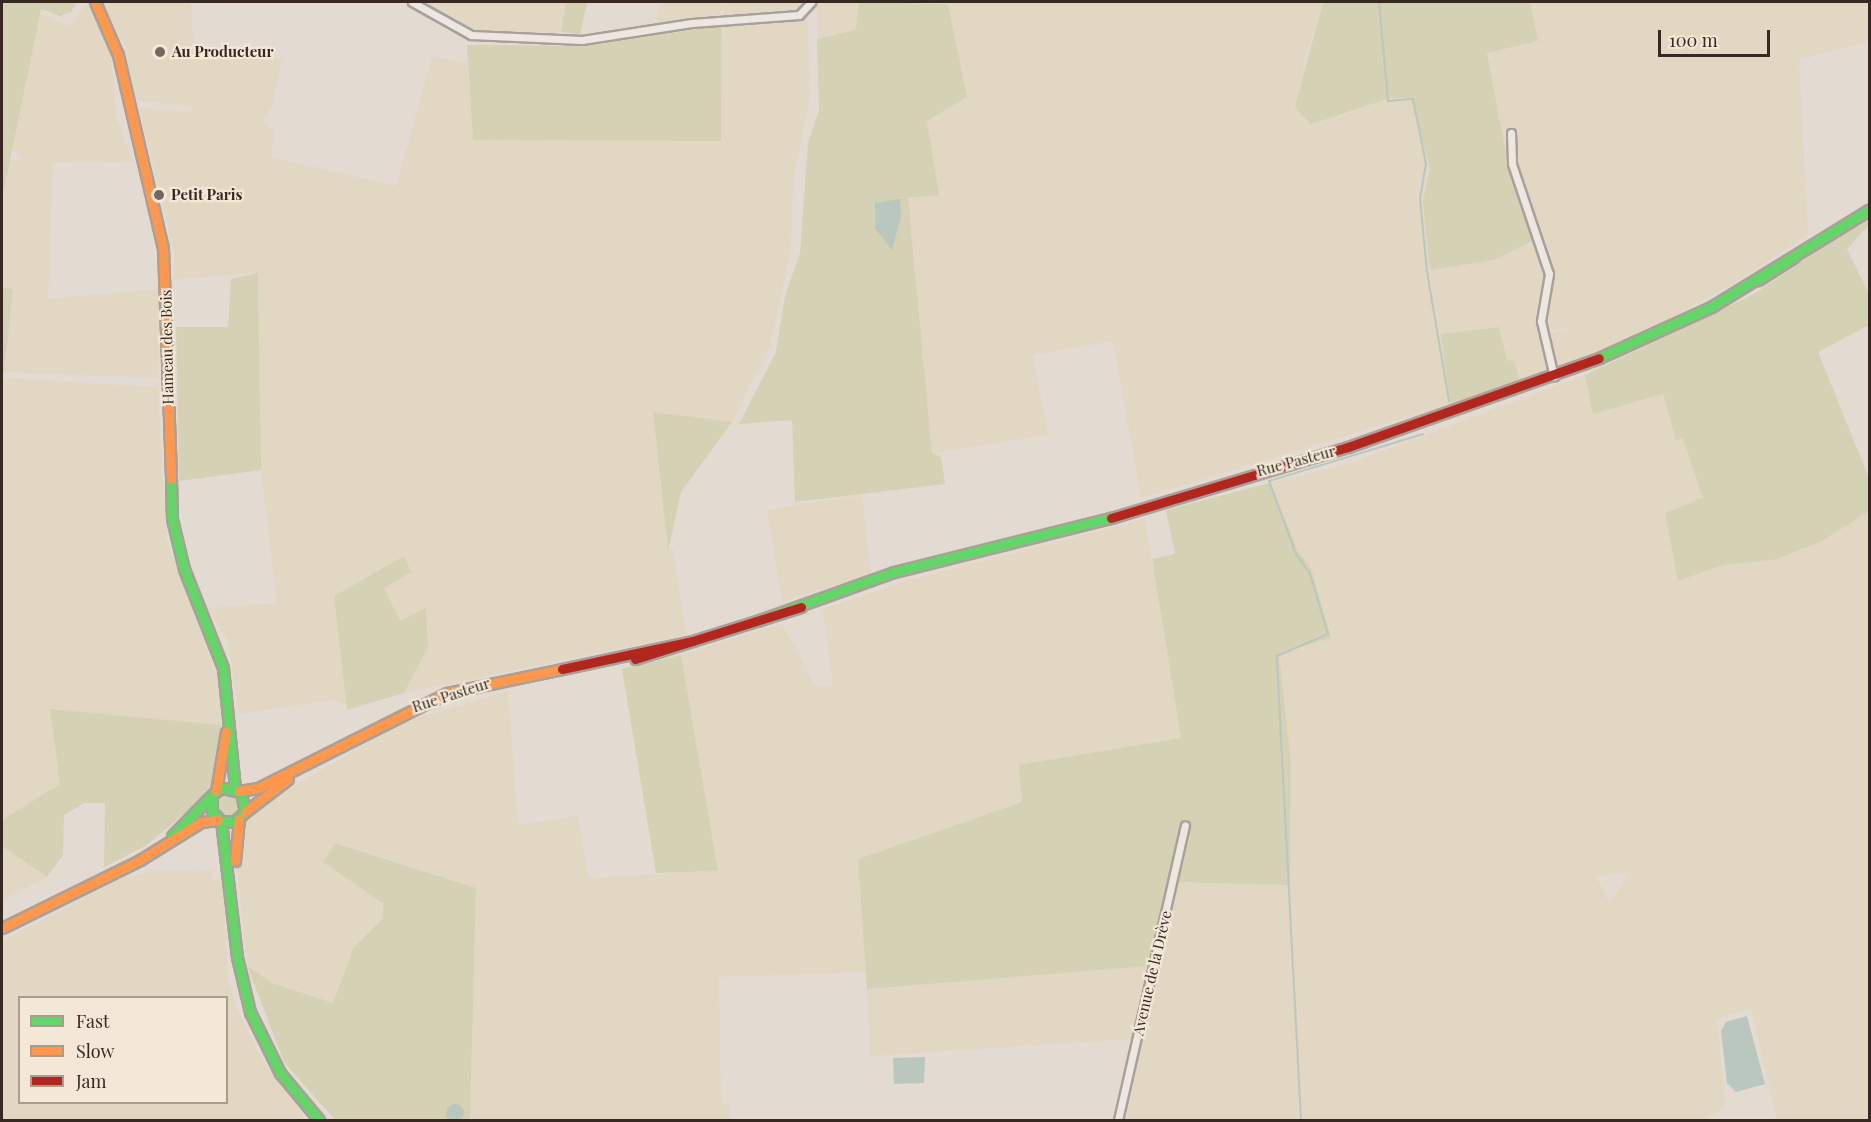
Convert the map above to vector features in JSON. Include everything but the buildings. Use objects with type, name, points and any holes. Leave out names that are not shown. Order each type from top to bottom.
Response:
[{"type":"main road","name":"Hameau des Bois","points":[[95,2],[118,55],[164,248],[174,532],[216,645],[228,694],[237,789],[242,815]]},
{"type":"main road","name":"Rue Pasteur","points":[[214,794],[237,789],[258,788],[447,693],[663,652],[918,565],[1067,532],[1348,447],[1554,377],[1642,341],[1783,267],[1814,240],[1869,209]]},
{"type":"main road","name":"Hameau des Bois","points":[[214,794],[228,694]]},
{"type":"main road","name":"Rue Pasteur","points":[[242,815],[316,758]]},
{"type":"main road","points":[[214,794],[233,888],[237,957],[250,1012],[280,1073],[319,1120]]},
{"type":"main road","points":[[154,852],[214,794]]},
{"type":"main road","points":[[2,928],[154,852],[201,822],[242,815],[233,888]]},
{"type":"street","points":[[412,2],[471,35],[582,40],[692,23],[799,15],[811,2]]},
{"type":"street","points":[[1510,133],[1512,164],[1549,274],[1541,321],[1554,377]]},
{"type":"street","name":"Avenue de la Drève","points":[[1118,1120],[1185,826]]},
{"type":"shaded area","points":[[2,2],[77,2],[71,12],[60,16],[41,9],[2,199]]},
{"type":"shaded area","points":[[88,2],[109,40],[117,120],[133,162],[53,163],[48,299],[159,289],[158,378],[4,372],[13,290],[2,288],[2,199],[9,160],[24,160],[11,148],[29,52],[40,14],[70,26]]},
{"type":"shaded area","points":[[102,2],[191,2],[194,56],[282,59],[272,107],[262,122],[274,130],[271,157],[396,186],[432,57],[468,63],[473,140],[721,141],[724,2],[808,2],[809,101],[793,182],[791,250],[770,345],[732,422],[653,412],[667,550],[673,548],[686,635],[404,693],[428,647],[425,609],[400,621],[384,587],[411,572],[404,556],[334,596],[347,705],[334,700],[239,714],[228,641],[209,608],[277,603],[261,470],[258,273],[175,279],[174,252],[139,108],[191,112],[192,107],[133,100],[126,48]]},
{"type":"shaded area","points":[[416,2],[566,2],[561,32],[482,34]]},
{"type":"shaded area","points":[[566,2],[587,2],[580,34],[561,32]]},
{"type":"shaded area","points":[[660,2],[723,2],[721,17],[656,23]]},
{"type":"shaded area","points":[[817,2],[859,2],[857,30],[817,39]]},
{"type":"shaded area","points":[[859,2],[948,4],[967,97],[927,121],[939,195],[908,198],[932,453],[941,457],[945,484],[795,502],[792,420],[739,424],[776,352],[785,296],[800,253],[808,142],[819,111],[817,39],[856,30]]},
{"type":"shaded area","points":[[930,2],[1323,2],[1302,67],[1339,117],[1391,98],[1410,98],[1430,168],[1423,202],[1494,260],[1534,240],[1546,277],[1539,305],[1540,336],[1577,327],[1548,330],[1544,319],[1552,276],[1512,151],[1506,153],[1487,52],[1538,41],[1530,2],[1869,2],[1869,41],[1799,60],[1808,234],[1750,274],[1619,347],[1520,382],[1514,362],[1442,334],[1450,404],[1141,498],[1113,341],[1033,355],[1048,435],[932,453],[908,197],[939,195],[927,121],[967,97],[948,4]]},
{"type":"shaded area","points":[[1323,2],[1530,2],[1538,41],[1487,53],[1506,153],[1534,240],[1494,260],[1430,270],[1423,202],[1430,168],[1410,98],[1391,98],[1311,124],[1295,107]]},
{"type":"shaded area","points":[[722,25],[721,141],[473,140],[467,45],[588,46]]},
{"type":"shaded area","points":[[900,199],[901,217],[892,250],[875,228],[875,203]]},
{"type":"shaded area","points":[[1869,216],[1869,225],[1847,249],[1869,294],[1869,325],[1818,352],[1869,478],[1869,511],[1822,541],[1774,560],[1723,565],[1678,581],[1665,513],[1703,498],[1683,438],[1676,440],[1663,394],[1593,414],[1585,375],[1754,294]]},
{"type":"shaded area","points":[[258,273],[261,470],[179,481],[176,327],[228,327],[231,279]]},
{"type":"shaded area","points":[[2,288],[13,289],[4,372],[2,372]]},
{"type":"shaded area","points":[[1499,327],[1507,360],[1514,361],[1520,382],[1450,404],[1441,334]]},
{"type":"shaded area","points":[[1585,375],[1593,414],[1663,394],[1676,440],[1683,437],[1703,498],[1678,581],[1723,565],[1774,560],[1822,541],[1869,511],[1869,1120],[1777,1120],[1751,1009],[1717,1019],[1726,1107],[1704,1120],[1120,1120],[1176,883],[1290,884],[1291,764],[1279,653],[1331,637],[1311,568],[1298,551],[1270,483],[1354,462]],"holes":[[[1629,872],[1610,904],[1596,876]]]},
{"type":"shaded area","points":[[2,378],[158,387],[166,539],[219,682],[221,725],[50,710],[60,784],[5,818],[2,826]]},
{"type":"shaded area","points":[[653,412],[732,422],[681,492],[668,551]]},
{"type":"shaded area","points":[[1270,483],[1298,551],[1311,568],[1331,638],[1279,653],[1291,764],[1290,885],[1168,882],[1149,966],[867,989],[858,859],[1022,802],[1019,765],[1181,738],[1152,559],[1175,554],[1166,510]]},
{"type":"shaded area","points":[[862,495],[871,574],[782,602],[767,510]]},
{"type":"shaded area","points":[[1145,519],[1181,738],[1020,765],[1022,802],[858,859],[866,972],[719,977],[721,1103],[729,1104],[729,1120],[470,1120],[476,888],[395,861],[335,843],[324,862],[384,904],[382,919],[354,947],[333,1003],[272,983],[247,966],[237,864],[246,847],[241,844],[246,823],[256,809],[401,723],[508,691],[518,825],[578,816],[588,878],[718,871],[681,655],[782,624],[815,687],[833,686],[823,609],[906,581]]},
{"type":"shaded area","points":[[404,556],[411,572],[384,588],[400,621],[426,608],[428,647],[404,693],[347,710],[334,596]]},
{"type":"shaded area","points":[[681,655],[718,871],[656,873],[622,669]]},
{"type":"shaded area","points":[[50,709],[221,725],[213,781],[198,803],[145,846],[104,867],[105,803],[84,803],[64,815],[63,855],[47,877],[2,846],[2,826],[5,818],[60,784]]},
{"type":"shaded area","points":[[228,795],[236,798],[239,806],[236,814],[228,817],[220,814],[217,806],[220,798]]},
{"type":"shaded area","points":[[335,843],[476,888],[470,1120],[335,1120],[284,1062],[247,966],[272,983],[333,1003],[354,947],[382,919],[384,904],[323,862]]},
{"type":"shaded area","points":[[2,846],[47,877],[2,900]]},
{"type":"shaded area","points":[[212,870],[213,879],[223,880],[228,981],[239,1014],[264,1063],[306,1120],[2,1120],[2,941],[121,879],[152,871]]},
{"type":"shaded area","points":[[1149,966],[1134,1039],[870,1056],[867,989]]},
{"type":"shaded area","points":[[1747,1016],[1765,1084],[1736,1092],[1727,1083],[1721,1031],[1726,1022]]},
{"type":"shaded area","points":[[925,1057],[924,1083],[894,1084],[893,1058]]},
{"type":"shaded area","points":[[455,1104],[461,1107],[464,1113],[461,1119],[455,1122],[449,1119],[446,1113],[449,1107]]},
{"type":"waterway","points":[[1379,2],[1388,101],[1413,99],[1426,164],[1420,198],[1427,272],[1449,401]]},
{"type":"waterway","points":[[1301,1120],[1277,656],[1328,634],[1310,574],[1296,554],[1269,481],[1423,434]]},
{"type":"traffic: fast","points":[[1599,358],[1711,307],[1870,209]]},
{"type":"traffic: fast","points":[[1758,280],[1794,257]]},
{"type":"traffic: fast","points":[[171,479],[172,519],[184,569],[223,668],[235,788]]},
{"type":"traffic: fast","points":[[757,621],[894,572],[1111,518]]},
{"type":"traffic: fast","points":[[172,836],[216,791],[223,788],[241,792],[245,812],[234,822],[221,821],[212,812],[212,797]]},
{"type":"traffic: fast","points":[[221,821],[237,957],[250,1012],[280,1073],[319,1120]]},
{"type":"traffic: slow","points":[[95,2],[118,55],[163,248],[171,479]]},
{"type":"traffic: slow","points":[[239,791],[258,788],[447,693],[562,669]]},
{"type":"traffic: slow","points":[[216,791],[226,732]]},
{"type":"traffic: slow","points":[[245,812],[288,779]]},
{"type":"traffic: slow","points":[[235,861],[239,819]]},
{"type":"traffic: slow","points":[[2,928],[140,860],[201,822],[218,820]]},
{"type":"traffic: jam","points":[[1111,518],[1348,447],[1599,358]]},
{"type":"traffic: jam","points":[[635,659],[801,607]]},
{"type":"traffic: jam","points":[[562,669],[693,641]]},
{"type":"place","name":"Au Producteur","points":[[160,52]]},
{"type":"place","name":"Petit Paris","points":[[159,195]]}]
